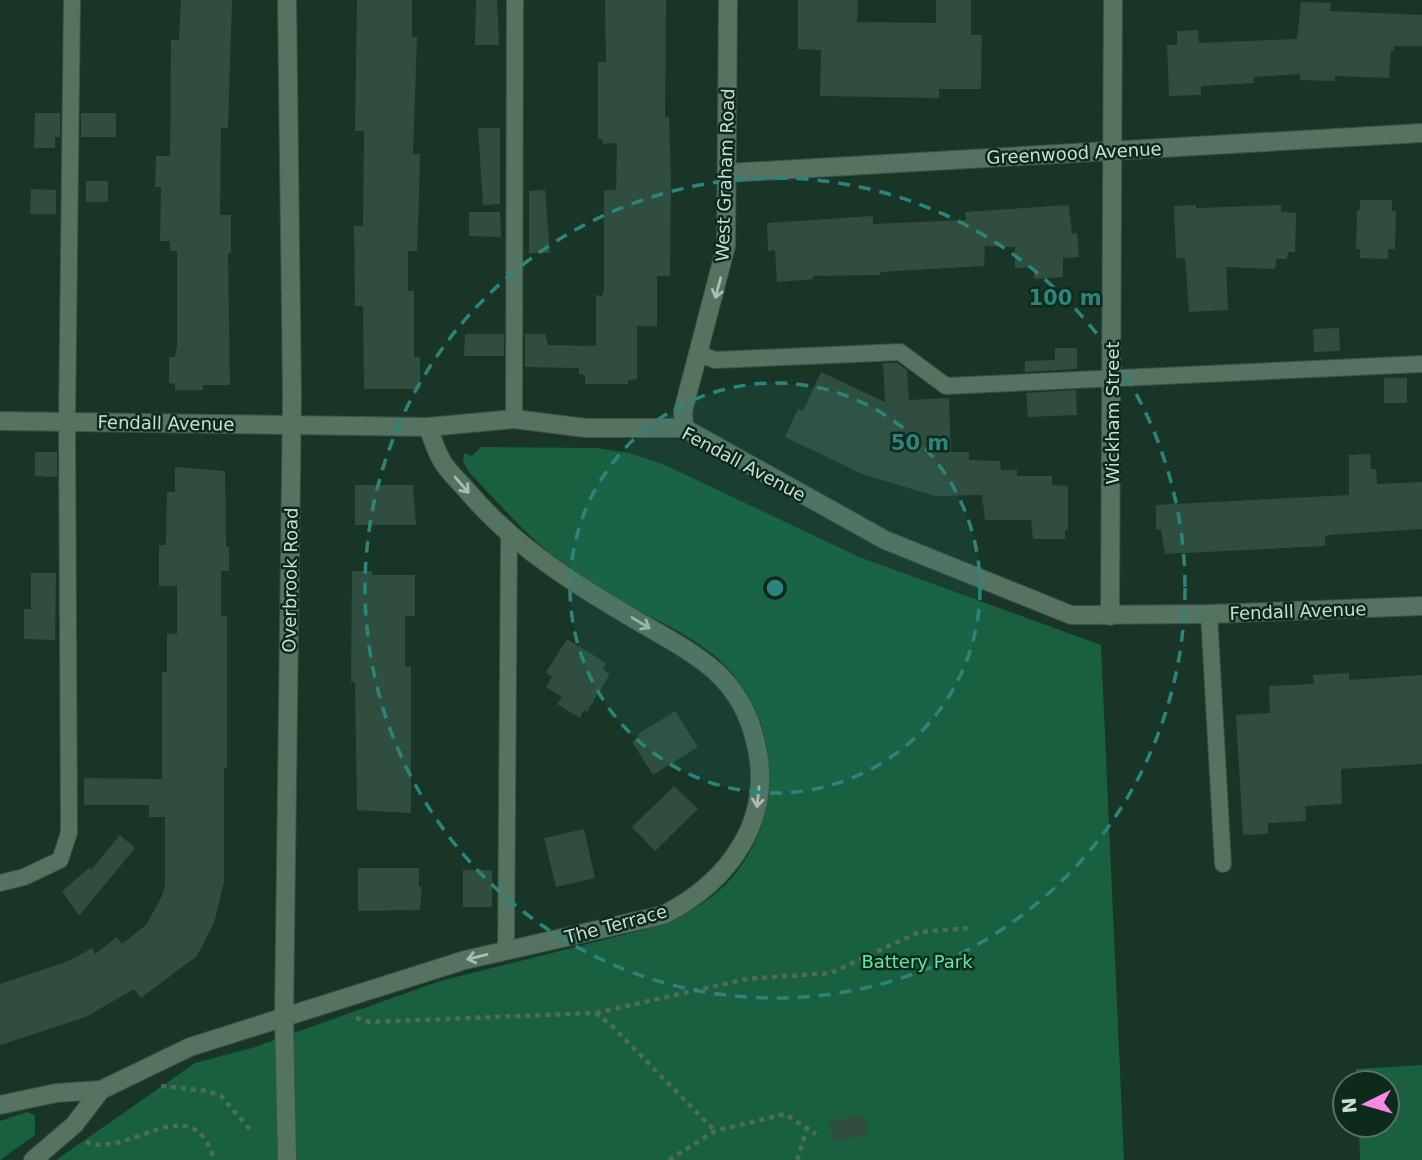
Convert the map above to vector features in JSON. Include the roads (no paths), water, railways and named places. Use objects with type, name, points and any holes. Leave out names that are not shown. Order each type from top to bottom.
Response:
[{"type":"street","name":"Overbrook Road","points":[[287,0],[291,424],[284,1018],[287,1160]]},
{"type":"street","name":"West Graham Road","points":[[684,428],[683,411],[726,246],[728,0]]},
{"type":"street","name":"Wickham Street","points":[[1110,616],[1113,0]]},
{"type":"street","name":"Greenwood Avenue","points":[[727,173],[1422,133]]},
{"type":"street","name":"Fendall Avenue","points":[[0,421],[428,427],[514,419],[586,428],[684,428],[885,540],[1071,614],[1209,614],[1422,606]]},
{"type":"street","name":"The Terrace","points":[[0,1105],[56,1093],[101,1090],[190,1047],[465,960],[663,915],[690,902],[716,880],[747,839],[757,813],[760,780],[752,726],[731,689],[715,670],[557,573],[509,536],[443,462],[428,427]]},
{"type":"street","points":[[33,1160],[74,1125],[101,1090]]},
{"type":"lane","points":[[0,883],[24,877],[60,860],[69,833],[67,421],[72,0]]},
{"type":"lane","points":[[514,419],[515,0]]},
{"type":"lane","points":[[699,354],[715,360],[900,352],[946,386],[1422,364]]},
{"type":"lane","points":[[506,950],[509,536]]},
{"type":"lane","points":[[1209,614],[1223,864]]},
{"type":"park label","name":"Battery Park","points":[[917,961]]}]
